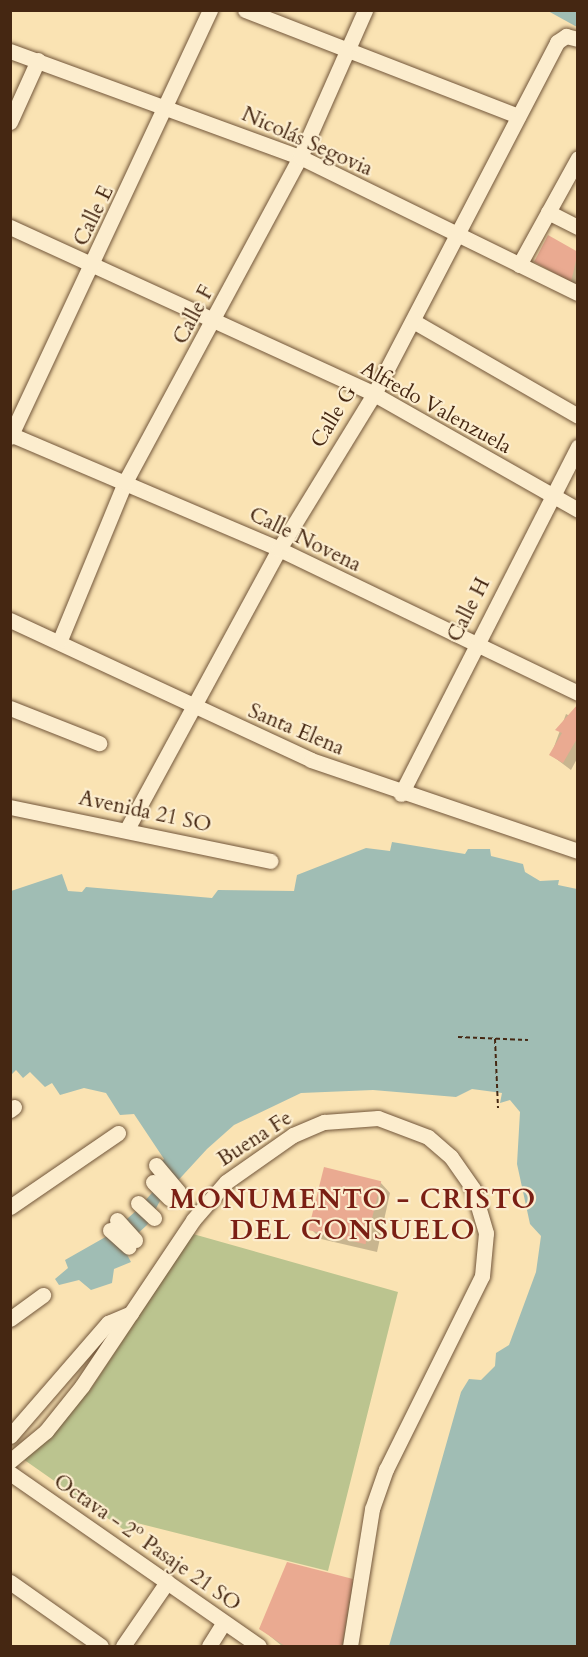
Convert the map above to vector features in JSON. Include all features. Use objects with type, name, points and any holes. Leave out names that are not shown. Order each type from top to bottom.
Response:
[{"type":"street","name":"Calle E","points":[[11,435],[169,106],[210,10]]},
{"type":"street","points":[[244,10],[518,116]]},
{"type":"street","name":"Calle F","points":[[60,640],[125,482],[216,320],[300,157],[365,10]]},
{"type":"street","name":"Calle G","points":[[127,829],[279,549],[374,394],[557,42],[566,36],[578,39]]},
{"type":"street","name":"Nicolás Segovia","points":[[10,51],[169,106],[300,157],[456,236],[578,293]]},
{"type":"street","points":[[10,122],[38,60]]},
{"type":"street","points":[[519,265],[578,158]]},
{"type":"street","points":[[548,212],[578,227]]},
{"type":"street","name":"Alfredo Valenzuela","points":[[10,227],[94,263],[374,394],[549,496],[578,510]]},
{"type":"street","points":[[413,321],[578,416]]},
{"type":"street","name":"Calle Novena","points":[[11,435],[279,549],[473,648],[578,693]]},
{"type":"street","name":"Calle H","points":[[400,794],[549,496],[578,447]]},
{"type":"street","name":"Santa Elena","points":[[10,620],[60,640],[193,708],[400,794],[578,850]]},
{"type":"street","points":[[10,708],[99,743]]},
{"type":"street","name":"Avenida 21 SO","points":[[10,807],[127,829],[270,861]]},
{"type":"street","name":"Buena Fe","points":[[10,1461],[46,1431],[226,1182],[293,1136],[324,1122],[378,1118],[428,1137],[451,1157],[473,1189],[486,1233],[482,1276],[382,1479],[372,1509],[350,1647]]},
{"type":"street","points":[[10,1207],[118,1133]]},
{"type":"street","points":[[153,1182],[174,1195],[156,1165]]},
{"type":"street","points":[[142,1200],[157,1214]]},
{"type":"street","points":[[117,1222],[135,1240]]},
{"type":"street","points":[[10,1319],[43,1295]]},
{"type":"street","name":"Buena Fe","points":[[10,1436],[108,1323],[131,1313]]},
{"type":"street","name":"Octava - 2º Pasaje 21 SO","points":[[10,1473],[259,1647]]},
{"type":"street","points":[[10,1582],[101,1647]]},
{"type":"street","points":[[123,1647],[167,1582]]},
{"type":"street","points":[[209,1647],[224,1622]]},
{"type":"path","points":[[458,1037],[528,1040]]},
{"type":"path","points":[[495,1039],[498,1108]]},
{"type":"green space","points":[[193,1234],[398,1292],[328,1571],[133,1522],[130,1534],[23,1459],[90,1390]]},
{"type":"water","points":[[548,11],[577,11],[577,27]]},
{"type":"water","points":[[392,842],[465,854],[468,849],[490,849],[491,856],[523,864],[525,872],[540,881],[559,880],[558,885],[577,889],[577,1646],[389,1646],[461,1392],[469,1379],[481,1380],[495,1366],[496,1353],[509,1345],[536,1272],[541,1236],[530,1224],[517,1164],[520,1112],[510,1100],[500,1103],[502,1093],[472,1089],[456,1097],[373,1090],[301,1093],[234,1125],[207,1149],[161,1199],[147,1225],[123,1247],[131,1262],[114,1269],[112,1283],[91,1290],[79,1280],[59,1285],[55,1279],[68,1268],[65,1260],[109,1235],[137,1210],[164,1179],[154,1168],[164,1159],[134,1114],[120,1115],[106,1093],[84,1088],[60,1095],[52,1083],[45,1087],[30,1072],[23,1078],[16,1070],[11,1075],[11,891],[62,874],[68,891],[82,892],[86,887],[212,898],[218,890],[294,891],[297,875],[366,848],[390,851]]},
{"type":"building","points":[[548,235],[578,252],[571,282],[534,262]]},
{"type":"building","points":[[578,704],[578,737],[563,763],[549,755],[562,733],[555,730]]},
{"type":"building","points":[[324,1167],[381,1181],[366,1244],[308,1230]]},
{"type":"building","points":[[287,1562],[353,1579],[342,1646],[285,1646],[259,1629]]},
{"type":"district","name":"MONUMENTO - CRISTO DEL CONSUELO","points":[[353,1214]]}]
